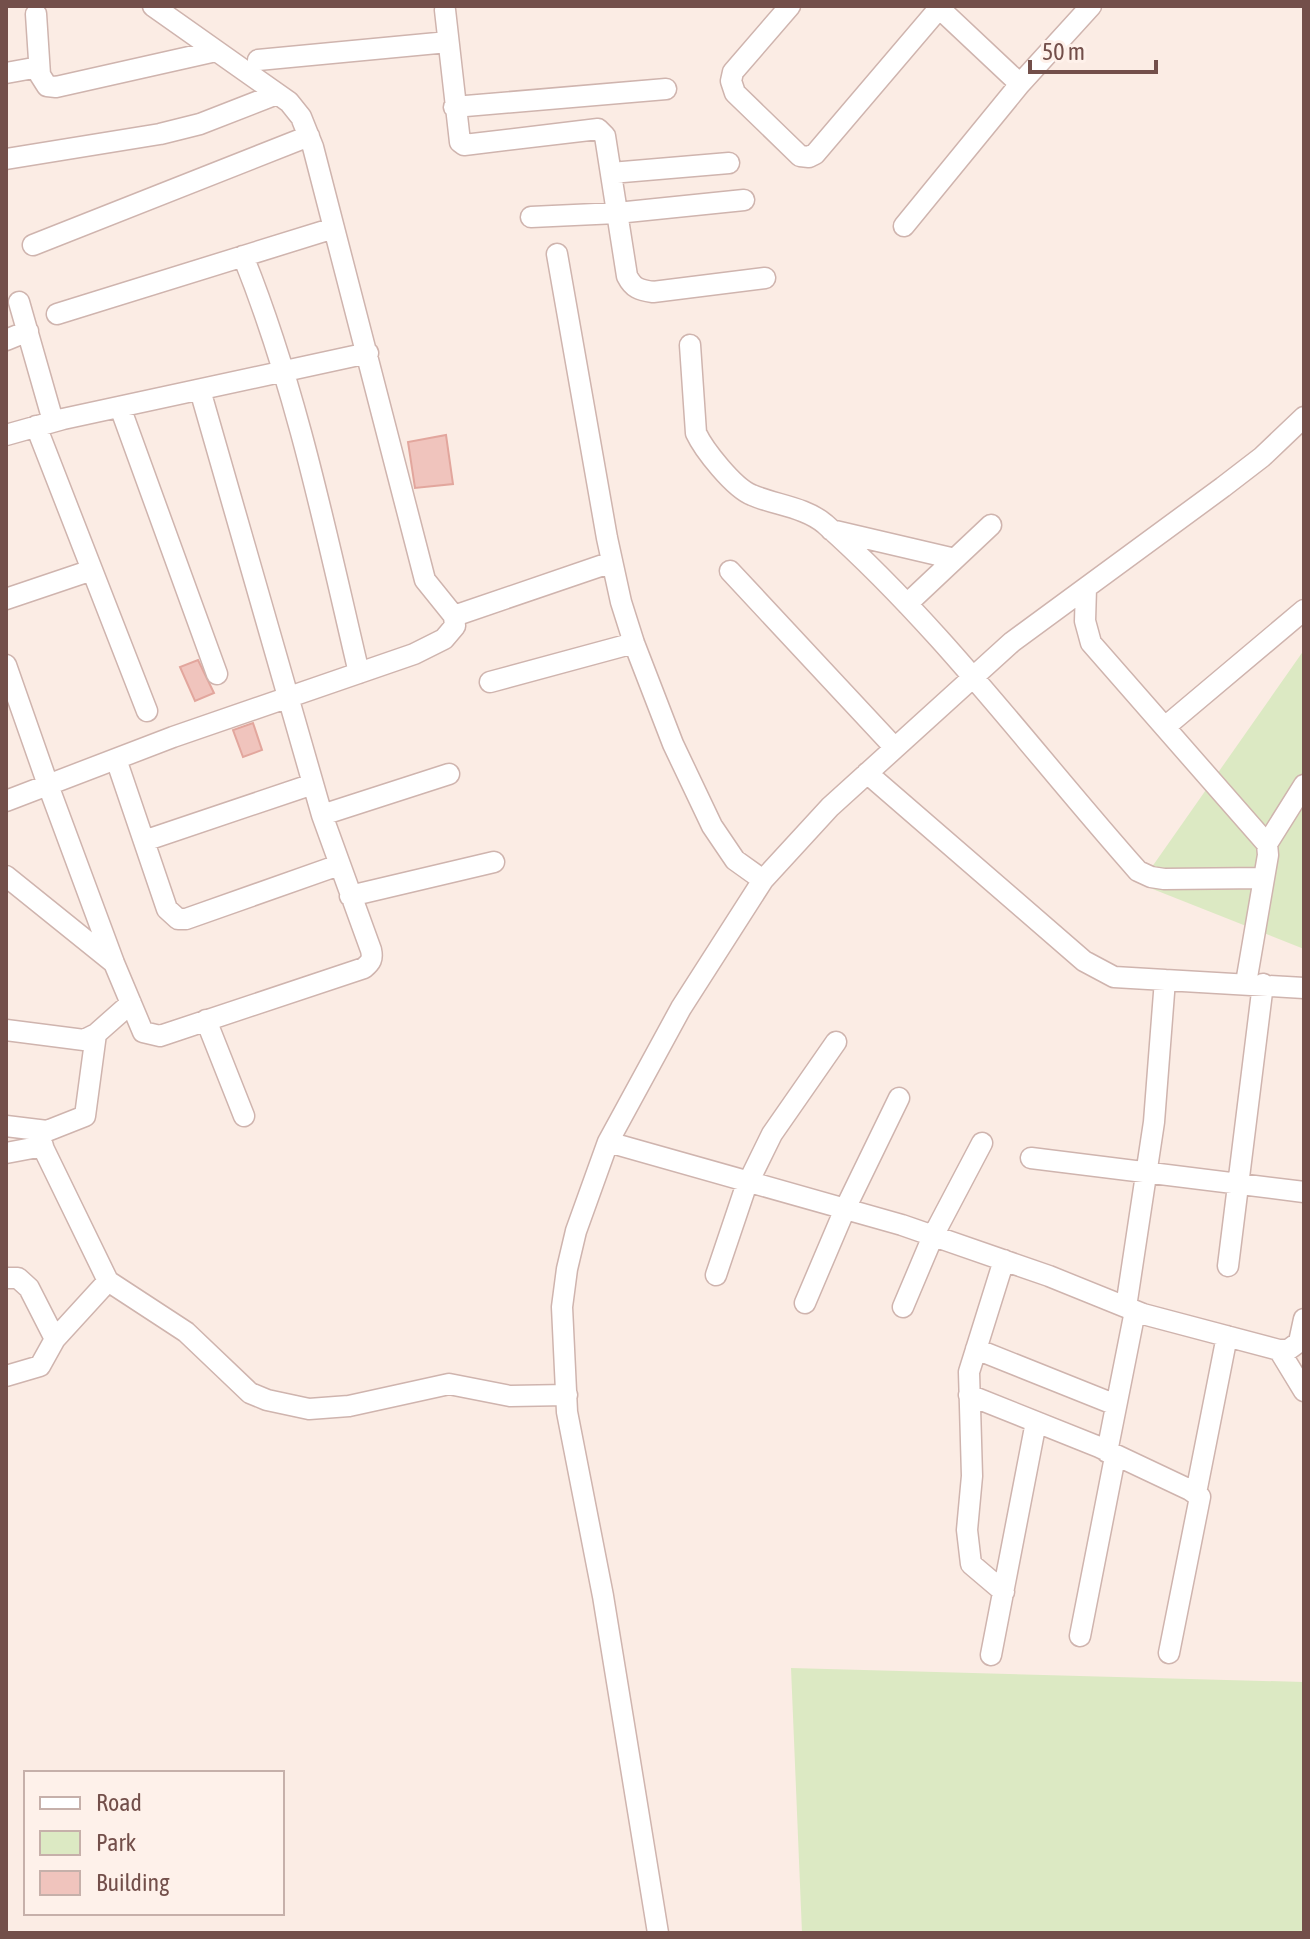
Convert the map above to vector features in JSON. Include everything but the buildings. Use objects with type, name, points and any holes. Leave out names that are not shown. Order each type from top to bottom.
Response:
[{"type":"street","points":[[6,801],[414,654],[444,639],[455,626],[454,616],[425,580],[309,136],[296,109],[153,6]]},
{"type":"street","points":[[790,6],[733,72],[731,81],[735,93],[805,158],[815,154],[939,7],[1020,84]]},
{"type":"street","points":[[904,226],[1020,84],[1091,6]]},
{"type":"street","points":[[441,7],[460,142],[464,145],[598,129],[605,136],[627,276],[632,286],[653,292],[765,278]]},
{"type":"street","points":[[36,14],[40,75],[47,86],[56,87],[216,51]]},
{"type":"street","points":[[258,60],[448,42]]},
{"type":"street","points":[[6,73],[39,67]]},
{"type":"street","points":[[454,107],[666,89]]},
{"type":"street","points":[[6,159],[160,134],[200,124],[277,94]]},
{"type":"street","points":[[33,245],[309,136]]},
{"type":"street","points":[[611,173],[729,163]]},
{"type":"street","points":[[531,217],[617,213],[744,200]]},
{"type":"street","points":[[57,314],[334,228]]},
{"type":"street","points":[[557,254],[612,562],[634,643],[673,744],[712,826],[735,860],[763,880]]},
{"type":"street","points":[[243,256],[284,372],[309,462],[359,673]]},
{"type":"street","points":[[19,302],[28,331],[44,424],[92,570],[147,711]]},
{"type":"street","points":[[6,340],[28,331]]},
{"type":"street","points":[[690,345],[694,424],[700,442],[743,491],[803,511],[822,521],[907,604],[973,676],[1138,871],[1164,879],[1264,878]]},
{"type":"street","points":[[6,435],[368,353]]},
{"type":"street","points":[[6,665],[139,1027],[149,1035],[160,1036],[370,964],[373,957],[371,950],[322,815],[200,390]]},
{"type":"street","points":[[120,407],[217,674]]},
{"type":"street","points":[[658,1933],[603,1596],[567,1412],[562,1307],[567,1269],[576,1231],[608,1142],[681,1008],[763,880],[830,807],[1012,642],[1262,457],[1304,417]]},
{"type":"street","points":[[907,604],[991,525]]},
{"type":"street","points":[[831,530],[955,559]]},
{"type":"street","points":[[454,616],[612,562]]},
{"type":"street","points":[[6,599],[92,570]]},
{"type":"street","points":[[730,571],[895,748]]},
{"type":"street","points":[[1086,588],[1085,621],[1091,643],[1267,844]]},
{"type":"street","points":[[1165,727],[1304,610]]},
{"type":"street","points":[[490,682],[634,643]]},
{"type":"street","points":[[116,759],[167,909],[178,919],[186,919],[339,865]]},
{"type":"street","points":[[867,773],[1084,961],[1114,977],[1304,988]]},
{"type":"street","points":[[322,815],[449,774]]},
{"type":"street","points":[[144,841],[313,784]]},
{"type":"street","points":[[1228,1266],[1267,844],[1304,785]]},
{"type":"street","points":[[350,896],[494,862]]},
{"type":"street","points":[[6,876],[114,963]]},
{"type":"street","points":[[1080,1636],[1111,1454],[1130,1309],[1154,1122],[1165,980]]},
{"type":"street","points":[[6,1030],[77,1041],[96,1034],[131,1003]]},
{"type":"street","points":[[206,1020],[244,1116]]},
{"type":"street","points":[[6,1153],[85,1116],[96,1034]]},
{"type":"street","points":[[716,1275],[749,1180],[772,1134],[836,1042]]},
{"type":"street","points":[[805,1303],[845,1209],[899,1098]]},
{"type":"street","points":[[6,1126],[39,1138],[108,1281],[186,1332],[250,1393],[309,1409],[328,1409],[449,1384],[510,1396],[567,1395]]},
{"type":"street","points":[[608,1142],[749,1180],[933,1236],[1130,1309],[1279,1350],[1288,1350],[1299,1342],[1304,1319]]},
{"type":"street","points":[[903,1307],[933,1236],[982,1143]]},
{"type":"street","points":[[1031,1158],[1304,1192]]},
{"type":"street","points":[[1004,1260],[969,1372],[972,1476],[967,1530],[968,1553],[976,1570],[1004,1592]]},
{"type":"street","points":[[6,1278],[18,1278],[29,1288],[55,1339]]},
{"type":"street","points":[[6,1376],[40,1366],[55,1339],[108,1281]]},
{"type":"street","points":[[1196,1493],[1227,1336]]},
{"type":"street","points":[[976,1349],[1116,1405]]},
{"type":"street","points":[[1279,1350],[1304,1391]]},
{"type":"street","points":[[969,1395],[1111,1454],[1200,1497],[1169,1653]]},
{"type":"street","points":[[991,1655],[1036,1422]]},
{"type":"green space","points":[[1304,650],[1304,949],[1140,884]]},
{"type":"green space","points":[[791,1668],[1304,1682],[1304,1933],[802,1933]]}]
